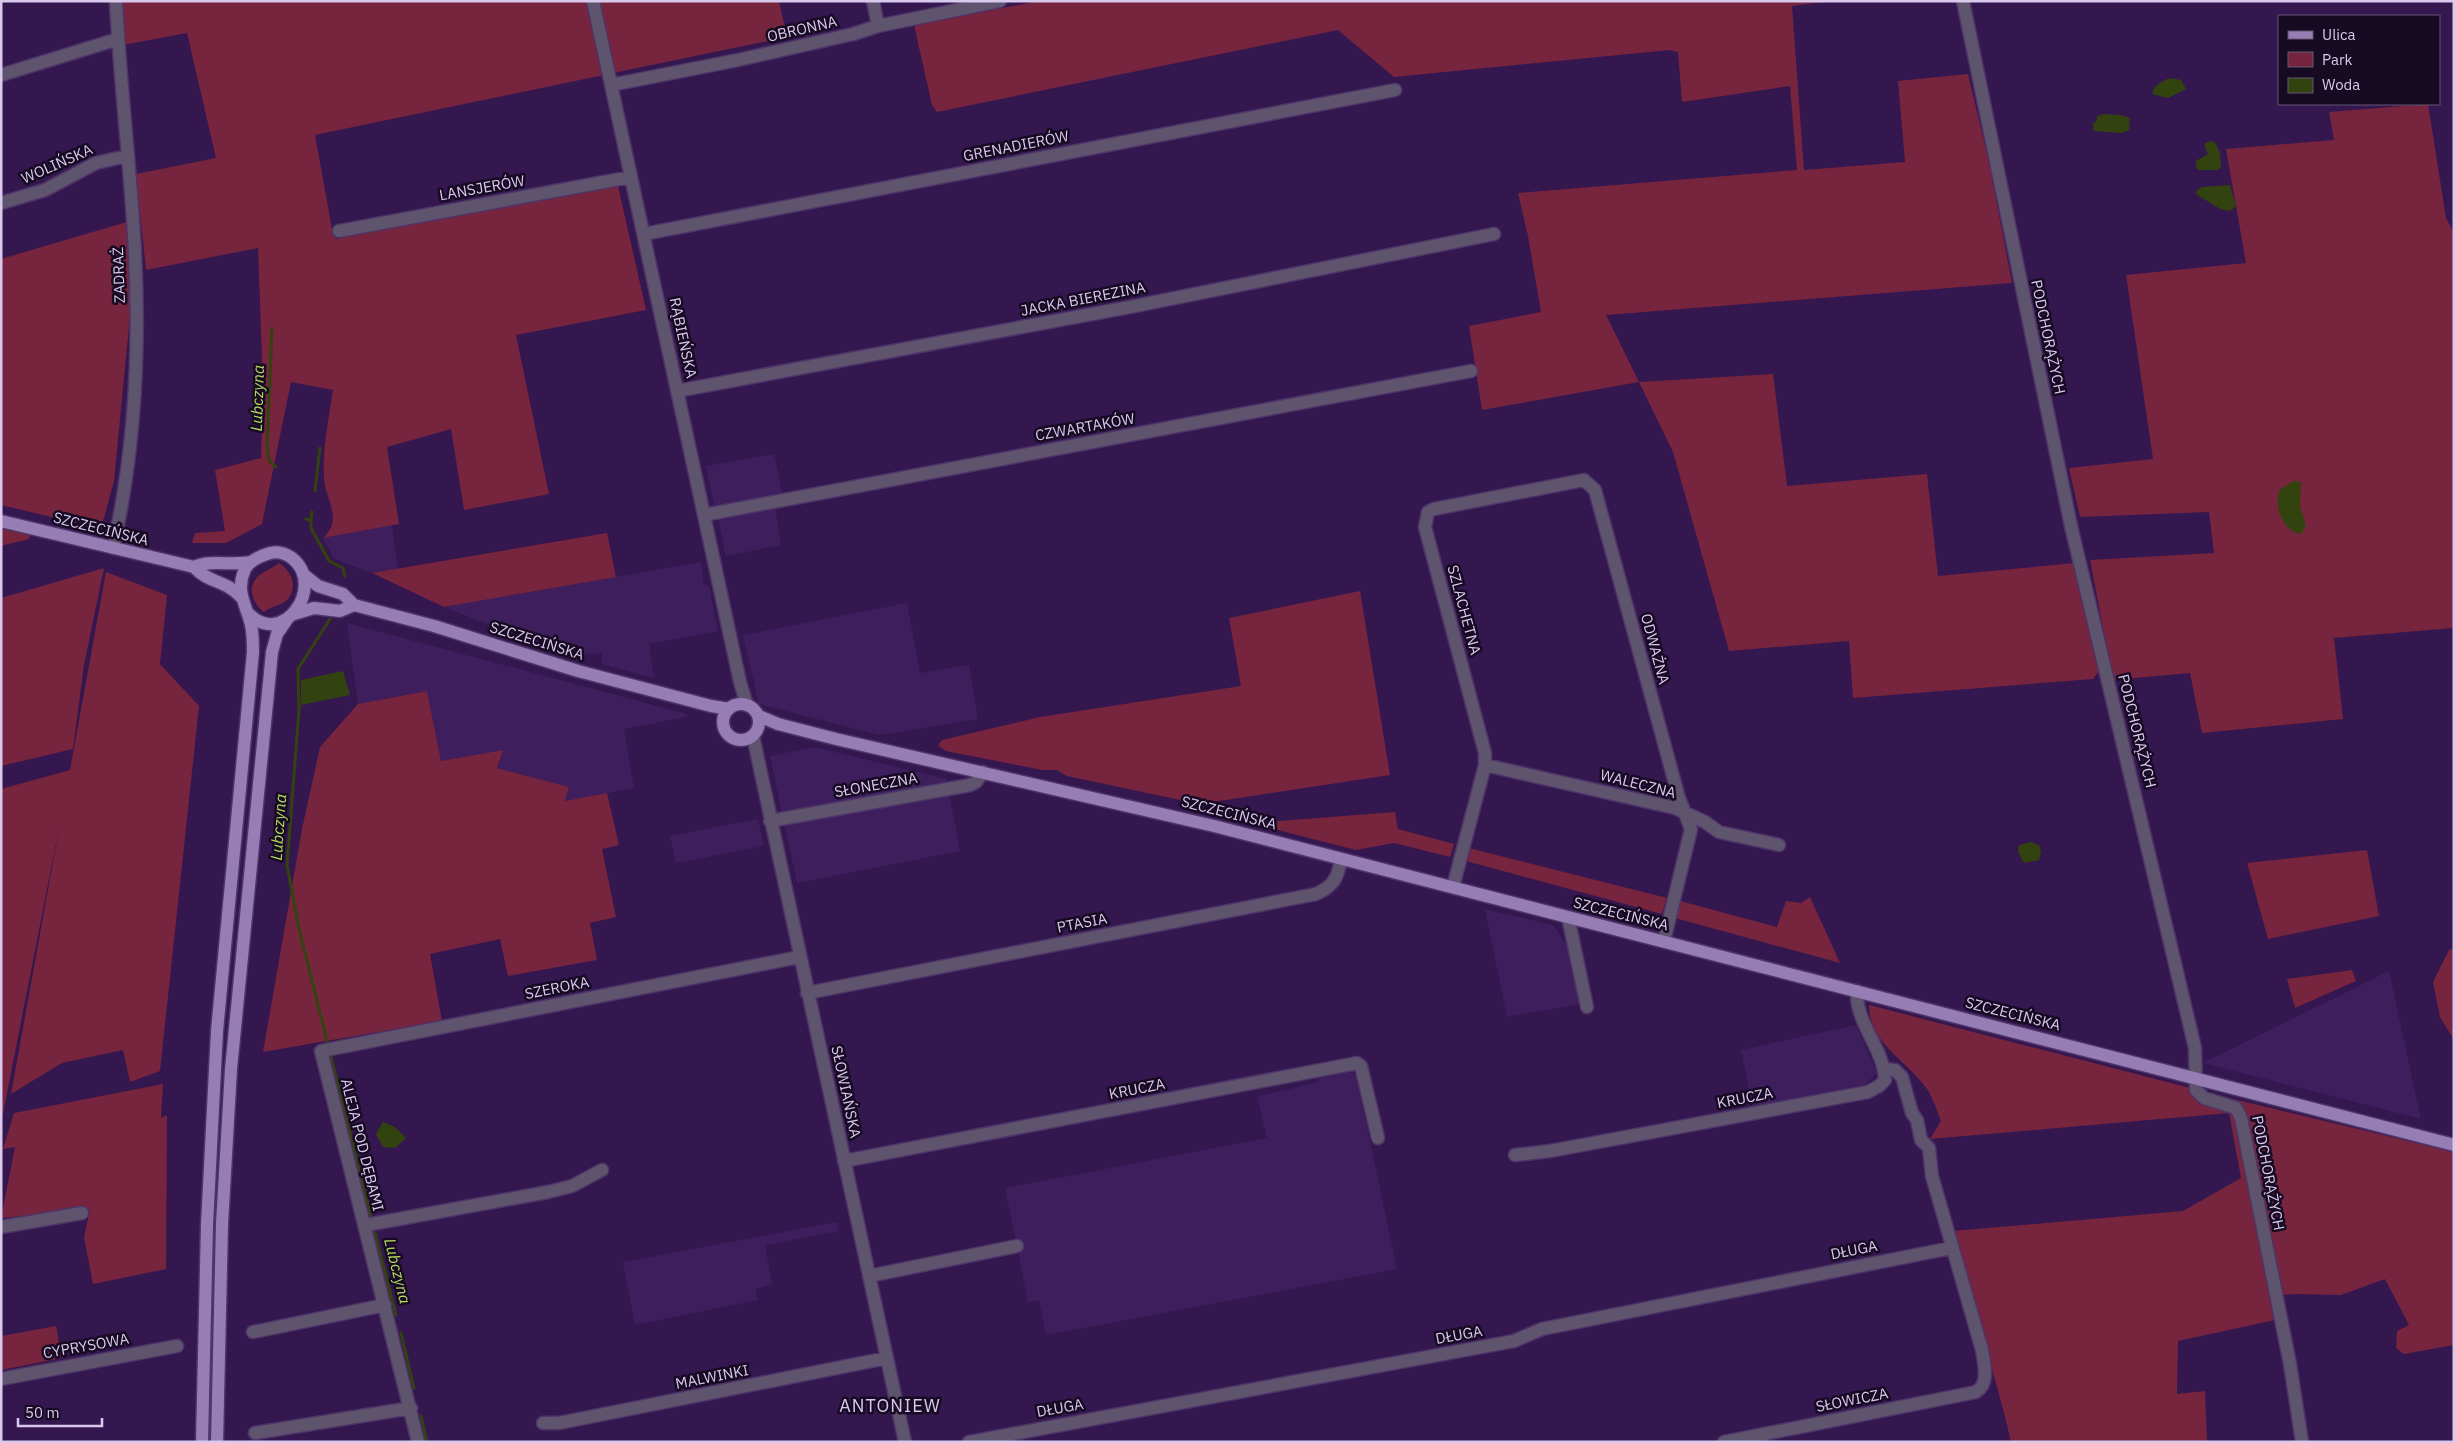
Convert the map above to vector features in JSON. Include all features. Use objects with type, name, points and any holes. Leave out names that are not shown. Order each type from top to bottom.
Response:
[{"type":"main road","name":"SZCZECIŃSKA","points":[[1,521],[194,567],[205,578],[231,587],[240,597]]},
{"type":"main road","points":[[202,1442],[207,1225],[217,1031],[253,652],[251,624],[240,597],[243,576],[251,562],[263,555],[279,552],[296,562],[303,574],[304,590],[291,616],[277,634],[272,652],[237,1001],[226,1156],[217,1442]]},
{"type":"main road","name":"SZCZECIŃSKA","points":[[194,567],[207,562],[229,565],[251,562]]},
{"type":"main road","name":"SZCZECIŃSKA","points":[[303,574],[318,586],[343,594],[354,605],[434,626],[578,671],[711,706],[734,709],[752,707],[754,733],[778,724],[1214,826],[2454,1145]]},
{"type":"main road","name":"SZCZECIŃSKA","points":[[291,616],[314,608],[340,611],[354,605]]},
{"type":"main road","points":[[247,612],[259,622],[265,624],[291,616]]},
{"type":"main road","points":[[734,709],[725,730],[729,735],[734,738],[754,733]]},
{"type":"street","name":"ZADRAŻ","points":[[114,548],[122,509],[132,436],[136,350],[135,246],[116,1]]},
{"type":"street","name":"RĄBIEŃSKA","points":[[593,1],[740,682],[734,709]]},
{"type":"street","points":[[873,1],[878,26]]},
{"type":"street","name":"PODCHORĄŻYCH","points":[[1963,1],[2069,517],[2193,1039],[2196,1090],[2200,1096],[2236,1108],[2241,1118],[2290,1364],[2302,1442]]},
{"type":"street","name":"OBRONNA","points":[[611,86],[748,58],[853,34],[878,26],[1000,2]]},
{"type":"street","points":[[1,75],[118,39]]},
{"type":"street","name":"GRENADIERÓW","points":[[644,234],[1395,90]]},
{"type":"street","name":"WOLIŃSKA","points":[[1,203],[45,190],[96,163],[127,156]]},
{"type":"street","name":"LANSJERÓW","points":[[339,231],[631,177]]},
{"type":"street","name":"JACKA BIEREZINA","points":[[677,391],[1130,307],[1494,234]]},
{"type":"street","name":"CZWARTAKÓW","points":[[704,515],[1471,371]]},
{"type":"street","name":"SZLACHETNA","points":[[1453,887],[1485,765],[1483,745],[1425,527],[1428,512],[1575,481],[1584,480],[1595,490]]},
{"type":"street","name":"ODWAŻNA","points":[[1595,490],[1679,798],[1687,816]]},
{"type":"street","name":"SŁOWIAŃSKA","points":[[754,733],[770,821],[905,1442]]},
{"type":"street","name":"WALECZNA","points":[[1485,765],[1675,808],[1687,816],[1706,822],[1718,832],[1779,845]]},
{"type":"street","name":"SŁONECZNA","points":[[770,821],[970,784],[976,782],[983,772]]},
{"type":"street","points":[[1664,941],[1690,836],[1691,829],[1687,816]]},
{"type":"street","name":"PTASIA","points":[[807,993],[1316,894],[1328,889],[1337,877],[1341,859]]},
{"type":"street","points":[[1568,917],[1587,1007]]},
{"type":"street","name":"SZEROKA","points":[[322,1051],[799,957]]},
{"type":"street","points":[[1857,991],[1859,1012],[1884,1069],[1895,1070],[1902,1077],[1912,1113],[1917,1120],[1921,1140],[1929,1148],[1932,1176],[1951,1248]]},
{"type":"street","name":"ALEJA POD DĘBAMI","points":[[322,1051],[418,1442]]},
{"type":"street","name":"KRUCZA","points":[[844,1162],[1357,1063],[1361,1066],[1378,1138]]},
{"type":"street","name":"KRUCZA","points":[[1514,1155],[1550,1151],[1868,1092],[1885,1080],[1884,1069]]},
{"type":"street","points":[[366,1225],[548,1192],[572,1186],[602,1170]]},
{"type":"street","points":[[1,1226],[82,1213]]},
{"type":"street","points":[[869,1276],[1017,1246]]},
{"type":"street","name":"SŁOWICZA","points":[[1724,1442],[1976,1392],[1983,1386],[1985,1372],[1982,1350],[1951,1248]]},
{"type":"street","name":"DŁUGA","points":[[969,1442],[1514,1341],[1542,1330],[1951,1248]]},
{"type":"street","points":[[253,1332],[385,1305]]},
{"type":"street","name":"CYPRYSOWA","points":[[1,1379],[177,1346]]},
{"type":"street","name":"MALWINKI","points":[[543,1423],[559,1423],[887,1358]]},
{"type":"street","points":[[255,1433],[411,1408]]},
{"type":"shaded area","points":[[774,454],[783,496],[715,508],[706,466]]},
{"type":"shaded area","points":[[775,507],[781,545],[726,556],[718,519]]},
{"type":"shaded area","points":[[392,525],[398,569],[372,573],[334,559],[323,538]]},
{"type":"shaded area","points":[[701,562],[704,585],[709,586],[718,631],[649,644],[654,678],[602,664],[602,652],[595,654],[562,653],[444,607]]},
{"type":"shaded area","points":[[907,603],[920,673],[969,665],[978,719],[879,735],[759,704],[743,635]]},
{"type":"shaded area","points":[[347,623],[687,714],[686,717],[624,729],[634,788],[565,801],[569,787],[497,768],[503,750],[441,761],[427,691],[358,704]]},
{"type":"shaded area","points":[[814,747],[947,779],[948,785],[782,814],[770,756]]},
{"type":"shaded area","points":[[949,792],[960,851],[797,883],[784,822]]},
{"type":"shaded area","points":[[758,819],[764,846],[676,863],[670,836]]},
{"type":"shaded area","points":[[1485,909],[1553,925],[1566,944],[1580,1004],[1507,1017]]},
{"type":"shaded area","points":[[2389,971],[2421,1119],[2203,1063]]},
{"type":"shaded area","points":[[1856,1025],[1877,1073],[1861,1088],[1753,1108],[1741,1050]]},
{"type":"shaded area","points":[[1348,1071],[1356,1075],[1397,1269],[1046,1335],[1039,1300],[1028,1302],[1005,1188],[1267,1138],[1257,1097],[1319,1082],[1319,1077]]},
{"type":"shaded area","points":[[837,1222],[839,1231],[765,1245],[772,1284],[755,1289],[758,1300],[635,1325],[623,1262]]},
{"type":"green space","points":[[120,1],[588,1],[604,75],[315,135],[332,229],[336,239],[490,207],[618,186],[646,310],[516,335],[549,494],[464,510],[451,429],[387,447],[399,524],[323,538],[329,531],[333,516],[325,486],[324,456],[333,390],[291,382],[262,524],[226,543],[192,543],[195,533],[225,531],[215,470],[261,458],[263,387],[258,248],[146,270],[136,174],[216,158],[187,33],[123,45]]},
{"type":"green space","points":[[598,1],[779,1],[787,37],[613,73]]},
{"type":"green space","points":[[1039,1],[1831,1],[1792,6],[1804,170],[1905,162],[1898,81],[1968,74],[1988,158],[2012,283],[1606,315],[1639,382],[1482,410],[1469,326],[1541,312],[1528,236],[1518,193],[1797,170],[1790,86],[1682,102],[1678,52],[1670,50],[1394,77],[1338,30],[937,112],[932,105],[914,25]]},
{"type":"green space","points":[[2428,105],[2446,218],[2454,233],[2454,628],[2334,638],[2343,719],[2202,733],[2190,673],[2113,680],[2090,560],[2214,553],[2209,512],[2080,517],[2069,468],[2153,459],[2126,275],[2246,263],[2226,149],[2334,140],[2329,112]]},
{"type":"green space","points":[[130,221],[133,285],[114,481],[101,529],[1,505],[1,259]]},
{"type":"green space","points":[[1773,374],[1787,486],[1927,474],[1938,576],[2075,563],[2100,670],[2093,679],[1853,698],[1849,641],[1729,651],[1673,452],[1639,382]]},
{"type":"green space","points":[[1,527],[30,535],[29,539],[1,546]]},
{"type":"green space","points":[[607,533],[616,577],[444,607],[372,573]]},
{"type":"green space","points":[[279,563],[284,566],[290,575],[293,586],[292,591],[286,601],[264,612],[253,598],[253,583],[261,574]]},
{"type":"green space","points":[[104,568],[84,665],[73,749],[1,766],[1,598]]},
{"type":"green space","points":[[106,572],[167,595],[160,664],[199,706],[160,1071],[130,1082],[123,1050],[62,1063],[11,1094],[60,823],[1,1124],[1,789],[70,770]]},
{"type":"green space","points":[[1360,591],[1390,775],[1199,804],[1067,776],[1057,770],[1042,770],[946,751],[938,746],[942,740],[1040,717],[1241,686],[1229,618]]},
{"type":"green space","points":[[427,691],[441,761],[503,750],[497,768],[569,787],[565,801],[607,793],[619,845],[602,849],[616,917],[590,923],[597,960],[508,976],[500,939],[430,954],[442,1021],[263,1052],[302,829],[320,747],[358,704]]},
{"type":"green space","points":[[1395,812],[1398,829],[1454,844],[1450,857],[1394,843],[1356,850],[1258,825],[1266,822]]},
{"type":"green space","points":[[1469,848],[1667,898],[1662,914],[1466,861]]},
{"type":"green space","points":[[2367,850],[2379,916],[2268,939],[2247,863]]},
{"type":"green space","points":[[1810,897],[1840,963],[1675,918],[1680,901],[1777,927],[1786,901],[1801,903]]},
{"type":"green space","points":[[2454,948],[2454,1040],[2440,1017],[2433,982],[2449,950]]},
{"type":"green space","points":[[2352,970],[2356,981],[2295,1008],[2287,979]]},
{"type":"green space","points":[[1869,1005],[2225,1097],[2454,1152],[2454,1345],[2404,1354],[2396,1348],[2397,1331],[2409,1325],[2385,1279],[2341,1295],[2295,1294],[2270,1296],[2275,1320],[2178,1341],[2177,1394],[2205,1391],[2207,1442],[2011,1442],[1998,1389],[1953,1231],[2183,1211],[2241,1178],[2229,1113],[1930,1139],[1941,1121],[1933,1100],[1919,1079],[1882,1041],[1871,1019]]},
{"type":"green space","points":[[163,1084],[161,1118],[167,1115],[166,1269],[93,1284],[84,1237],[90,1210],[1,1218],[15,1147],[3,1149],[14,1113]]},
{"type":"green space","points":[[56,1326],[62,1358],[1,1370],[1,1336]]},
{"type":"water","points":[[2170,78],[2181,80],[2186,89],[2168,98],[2152,94],[2156,86]]},
{"type":"water","points":[[2104,114],[2130,118],[2129,130],[2121,133],[2094,131],[2093,124],[2097,120],[2097,116]]},
{"type":"water","points":[[2210,141],[2215,142],[2220,153],[2221,167],[2218,170],[2198,170],[2196,161],[2208,154],[2204,144]]},
{"type":"water","points":[[2230,185],[2236,206],[2230,211],[2220,209],[2196,194],[2197,190],[2202,187]]},
{"type":"water","points":[[2293,481],[2301,482],[2300,506],[2306,526],[2302,533],[2299,534],[2284,522],[2278,504],[2279,490]]},
{"type":"water","points":[[343,671],[350,695],[301,705],[301,680]]},
{"type":"water","points":[[2031,842],[2039,845],[2041,851],[2039,860],[2024,863],[2018,852],[2019,845]]},
{"type":"water","points":[[383,1122],[395,1127],[406,1138],[395,1148],[383,1147],[376,1134]]},
{"type":"waterway","name":"Lubczyna","points":[[272,328],[267,448],[269,461],[276,467]]},
{"type":"waterway","points":[[315,491],[320,448]]},
{"type":"waterway","points":[[311,520],[312,512]]},
{"type":"waterway","name":"Lubczyna","points":[[306,519],[311,520],[311,528],[329,561],[343,568],[345,576]]},
{"type":"waterway","name":"Lubczyna","points":[[327,1041],[299,929],[287,865],[299,710],[298,669],[330,619]]},
{"type":"waterway","name":"Lubczyna","points":[[331,1057],[371,1217]]},
{"type":"waterway","name":"Lubczyna","points":[[375,1233],[396,1315]]},
{"type":"waterway","name":"Lubczyna","points":[[401,1333],[414,1388]]},
{"type":"waterway","name":"Lubczyna","points":[[421,1416],[427,1442]]},
{"type":"district","name":"ANTONIEW","points":[[890,1406]]}]
